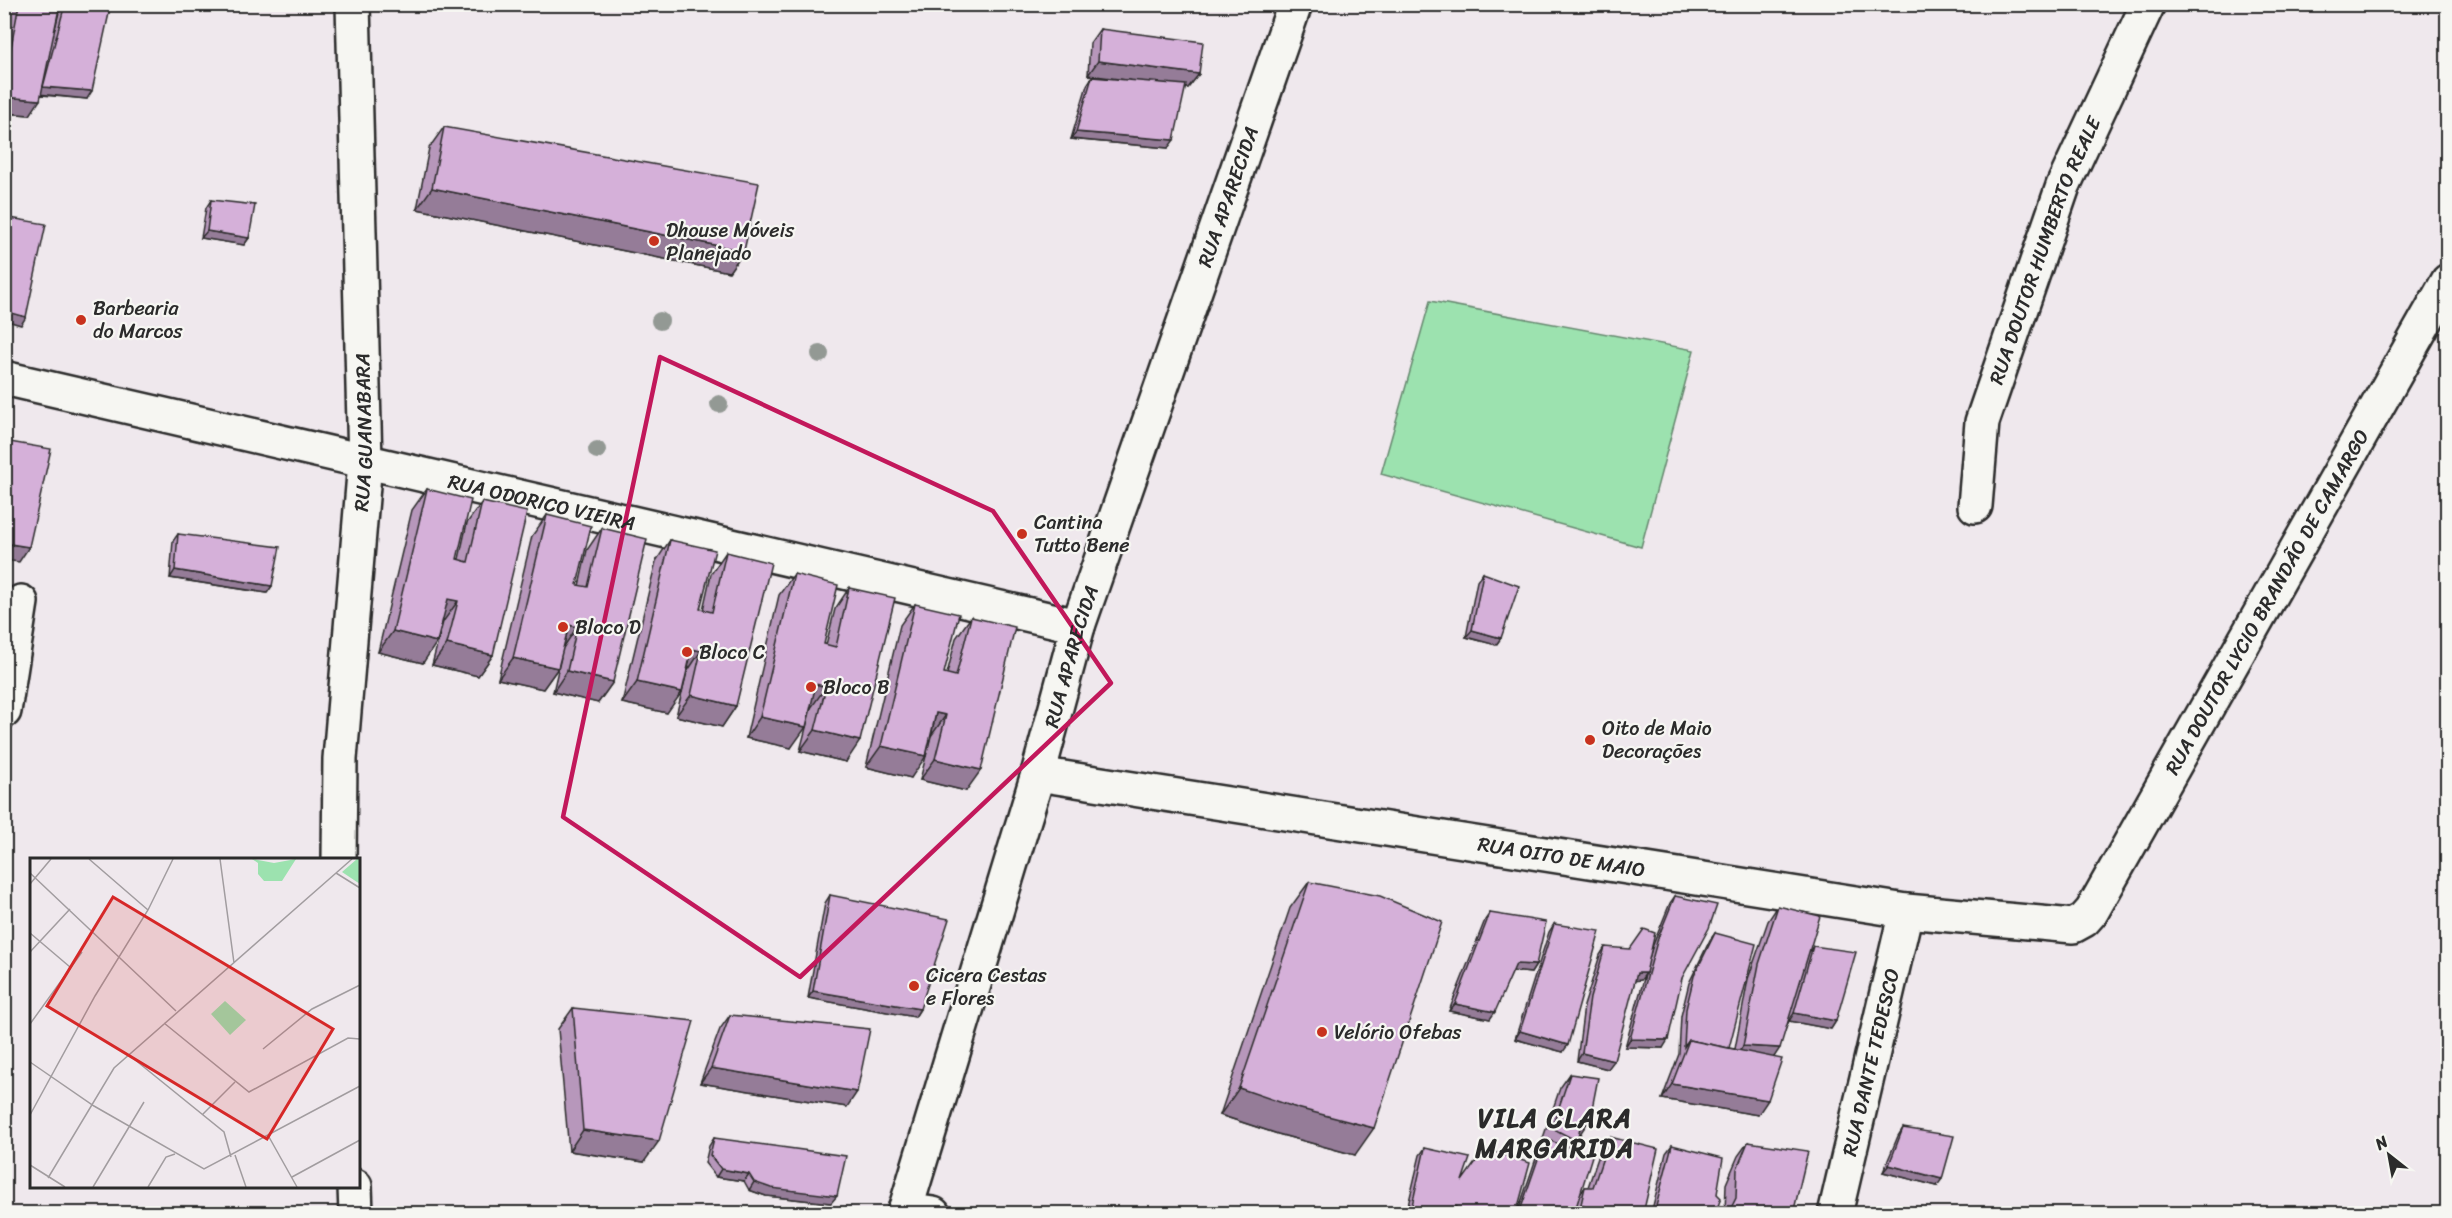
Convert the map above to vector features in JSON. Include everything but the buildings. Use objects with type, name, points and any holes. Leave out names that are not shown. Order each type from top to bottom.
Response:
[{"type":"street","name":"RUA GUANABARA","points":[[339,858],[340,759],[365,462],[353,4]]},
{"type":"street","name":"RUA APARECIDA","points":[[914,1212],[1078,626],[1296,4]]},
{"type":"street","name":"RUA DOUTOR HUMBERTO REALE","points":[[1975,506],[1982,422],[2063,186],[2148,4]]},
{"type":"street","name":"RUA DOUTOR LYCIO BRANDÃO DE CAMARGO","points":[[2084,920],[2092,911],[2448,281]]},
{"type":"street","name":"RUA ODORICO VIEIRA","points":[[4,378],[1078,626]]},
{"type":"street","points":[[4,711],[21,602]]},
{"type":"street","name":"RUA OITO DE MAIO","points":[[1038,774],[1906,911],[2073,926],[2084,920]]},
{"type":"street","name":"RUA DANTE TEDESCO","points":[[1835,1214],[1906,911]]},
{"type":"street","points":[[354,1188],[356,1214]]},
{"type":"highlighted area","points":[[660,357],[993,511],[1111,683],[800,977],[563,817]]},
{"type":"green space","points":[[1430,301],[1694,350],[1641,547],[1381,474]]},
{"type":"place","name":"Dhouse Móveis Planejado","points":[[654,241]]},
{"type":"place","name":"Barbearia do Marcos","points":[[81,320]]},
{"type":"place","name":"Cantina Tutto Bene","points":[[1022,534]]},
{"type":"place","name":"Bloco D","points":[[563,627]]},
{"type":"place","name":"Bloco C","points":[[687,652]]},
{"type":"place","name":"Bloco B","points":[[811,687]]},
{"type":"place","name":"Oito de Maio Decorações","points":[[1590,740]]},
{"type":"place","name":"Cicera Cestas e Flores","points":[[914,986]]},
{"type":"place","name":"Velório Ofebas","points":[[1322,1032]]},
{"type":"district","name":"VILA CLARA MARGARIDA","points":[[1555,1133]]}]
